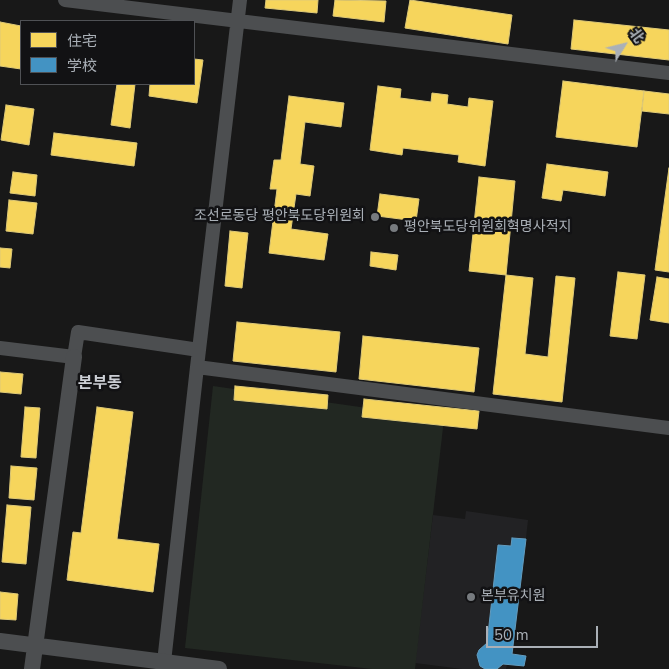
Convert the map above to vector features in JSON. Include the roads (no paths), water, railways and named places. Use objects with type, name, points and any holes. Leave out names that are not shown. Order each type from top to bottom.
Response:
[{"type":"street","points":[[65,0],[669,73]]},
{"type":"street","points":[[164,662],[240,0]]},
{"type":"street","points":[[32,669],[78,332],[199,350]]},
{"type":"street","points":[[0,348],[74,357]]},
{"type":"street","points":[[197,367],[669,428]]},
{"type":"street","points":[[0,641],[219,669]]},
{"type":"place","name":"조선로동당 평안북도당위원회","points":[[375,217]]},
{"type":"place","name":"평안북도당위원회혁명사적지","points":[[394,228]]},
{"type":"place","name":"본부유치원","points":[[471,597]]},
{"type":"district","name":"본부동","points":[[100,384]]}]
